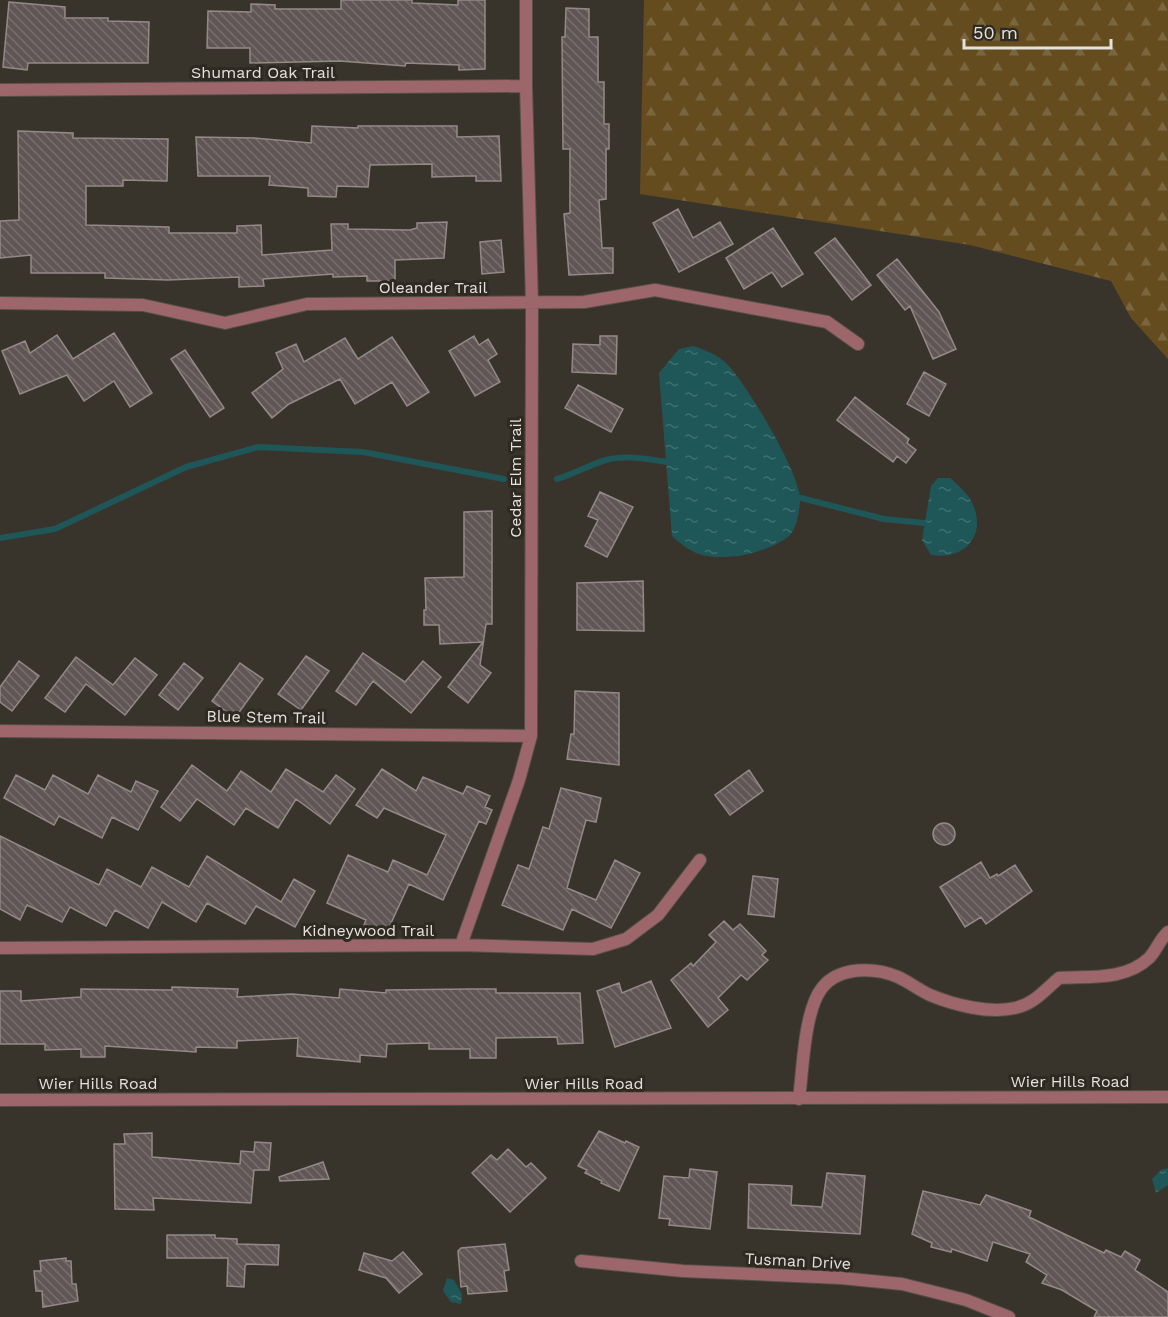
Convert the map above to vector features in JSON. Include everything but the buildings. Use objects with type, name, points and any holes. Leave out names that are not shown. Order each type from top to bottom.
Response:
[{"type":"street","name":"Cedar Elm Trail","points":[[461,945],[519,780],[531,736],[532,303],[526,0]]},
{"type":"street","name":"Shumard Oak Trail","points":[[0,90],[526,86]]},
{"type":"street","name":"Oleander Trail","points":[[0,303],[142,305],[225,323],[307,304],[584,302],[655,290],[827,321],[858,344]]},
{"type":"street","name":"Blue Stem Trail","points":[[0,731],[531,736]]},
{"type":"street","name":"Kidneywood Trail","points":[[0,948],[461,945],[593,949],[626,939],[658,915],[700,860]]},
{"type":"street","points":[[799,1099],[812,1007],[822,987],[841,974],[868,969],[897,976],[930,995],[972,1007],[996,1010],[1015,1008],[1042,995],[1059,978],[1116,976],[1134,969],[1149,958],[1168,932]]},
{"type":"street","name":"Wier Hills Road","points":[[0,1100],[1168,1097]]},
{"type":"street","name":"Tusman Drive","points":[[581,1261],[683,1271],[841,1278],[902,1284],[966,1300],[1009,1317]]},
{"type":"green space","points":[[644,0],[1168,0],[1168,359],[1131,318],[1111,281],[970,245],[640,194]]},
{"type":"water","points":[[693,346],[720,358],[737,376],[772,431],[798,489],[799,510],[792,533],[778,543],[758,551],[738,556],[710,557],[695,552],[672,536],[659,373],[679,349]]},
{"type":"water","points":[[938,478],[950,478],[966,493],[975,511],[977,523],[976,533],[964,549],[944,556],[931,555],[922,540],[931,486]]},
{"type":"water","points":[[1168,1168],[1168,1185],[1156,1193],[1152,1179],[1161,1170]]},
{"type":"water","points":[[447,1278],[454,1280],[462,1294],[461,1304],[451,1302],[443,1291]]},
{"type":"waterway","points":[[0,538],[55,529],[186,467],[258,447],[363,452],[504,479]]},
{"type":"waterway","points":[[557,479],[614,458],[640,458],[673,463]]},
{"type":"waterway","points":[[793,496],[884,519],[924,523]]}]
